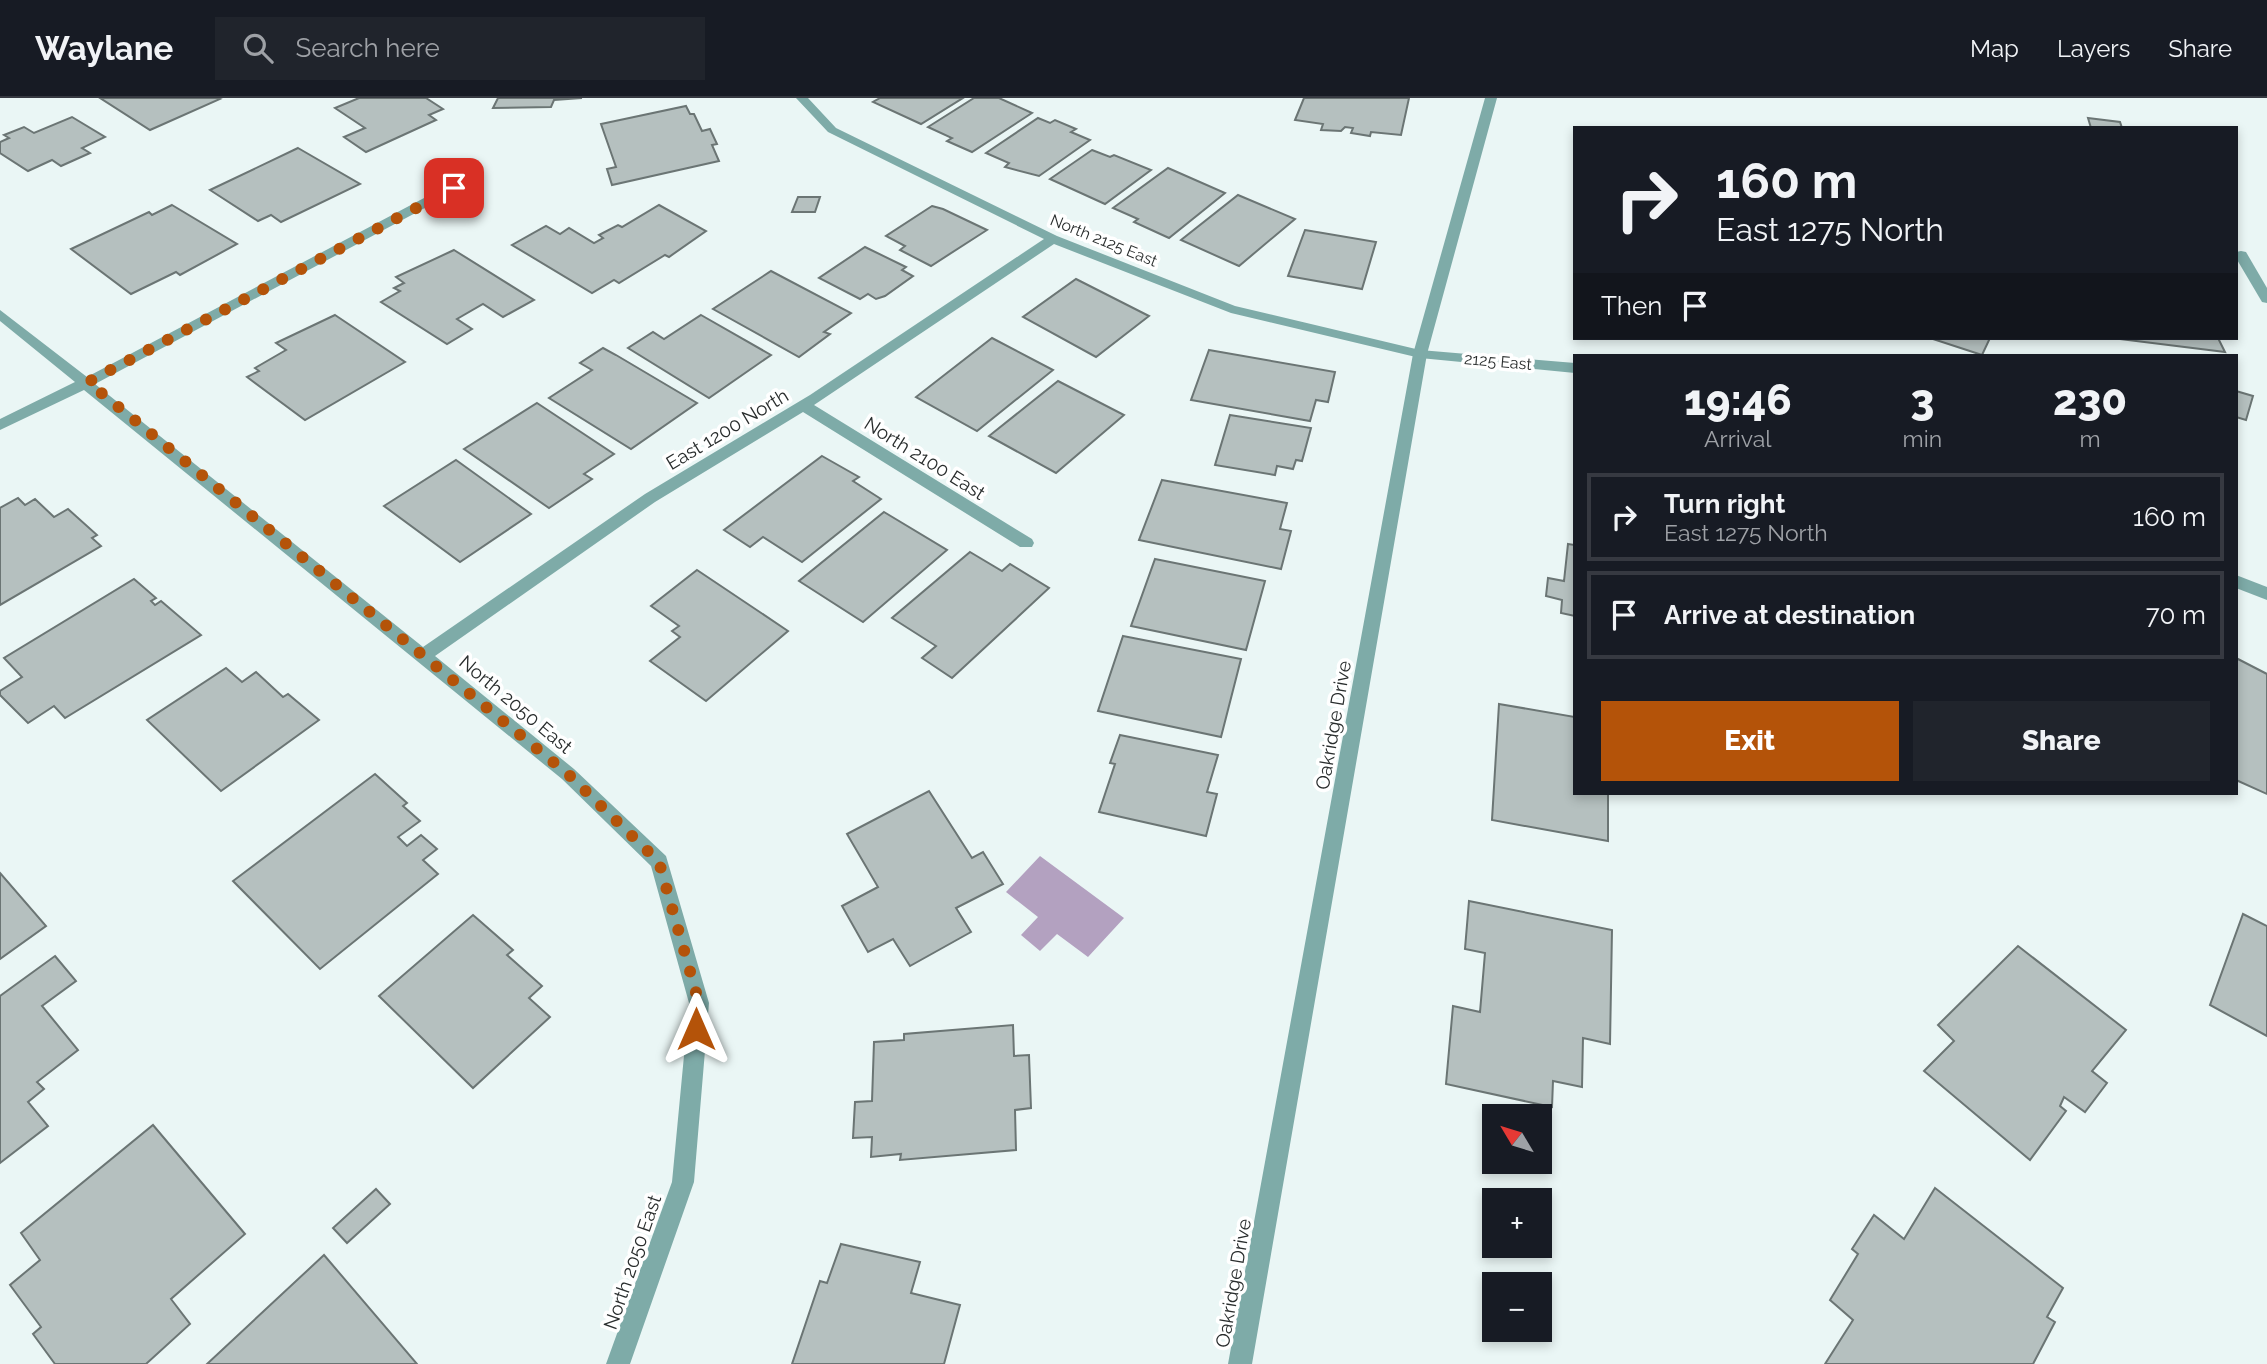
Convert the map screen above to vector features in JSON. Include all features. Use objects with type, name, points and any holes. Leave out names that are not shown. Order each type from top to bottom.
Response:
[{"type":"street","name":"North 2125 East","points":[[802,98],[832,130],[1053,239],[1231,309],[1420,355]]},
{"type":"street","name":"Oakridge Drive","points":[[1240,1364],[1420,355],[1491,98]]},
{"type":"street","points":[[0,425],[88,382],[477,175]]},
{"type":"street","name":"East 1200 North","points":[[424,655],[650,498],[803,405],[1053,239]]},
{"type":"street","points":[[2241,255],[2267,299]]},
{"type":"street","name":"North 2050 East","points":[[0,314],[88,382],[568,774],[659,862],[699,1003],[683,1182],[618,1364]]},
{"type":"street","name":"2125 East","points":[[1420,355],[1573,369]]},
{"type":"street","name":"North 2100 East","points":[[803,405],[1026,543]]},
{"type":"street","points":[[2238,582],[2267,594]]},
{"type":"shaded area","points":[[1040,856],[1124,918],[1088,957],[1057,934],[1040,951],[1021,935],[1038,917],[1006,892]]},
{"type":"building","points":[[100,98],[217,98],[220,99],[150,130]]},
{"type":"building","points":[[359,98],[426,98],[443,109],[429,115],[436,120],[366,152],[344,137],[365,128],[335,108]]},
{"type":"building","points":[[498,98],[582,98],[554,100],[551,107],[493,108]]},
{"type":"building","points":[[880,98],[963,98],[921,124],[873,102]]},
{"type":"building","points":[[974,98],[999,98],[1032,113],[972,152],[947,141],[952,138],[928,127]]},
{"type":"building","points":[[1304,98],[1409,98],[1401,135],[1371,132],[1370,136],[1351,133],[1353,128],[1345,127],[1341,131],[1321,130],[1323,124],[1295,120]]},
{"type":"building","points":[[686,106],[690,114],[694,114],[702,131],[710,129],[717,144],[712,145],[719,161],[612,185],[607,169],[616,167],[601,124]]},
{"type":"building","points":[[72,117],[105,137],[82,148],[90,153],[61,166],[52,160],[28,171],[0,153],[0,142],[9,138],[4,135],[24,127],[34,133]]},
{"type":"building","points":[[1038,118],[1050,123],[1055,120],[1076,129],[1071,132],[1090,140],[1039,176],[1005,167],[1009,163],[986,153]]},
{"type":"building","points":[[2088,118],[2120,122],[2121,126],[2090,126]]},
{"type":"building","points":[[298,148],[360,184],[281,222],[271,215],[258,221],[210,190]]},
{"type":"building","points":[[1092,150],[1110,157],[1114,155],[1151,170],[1105,204],[1050,179]]},
{"type":"building","points":[[1168,168],[1225,193],[1169,238],[1134,222],[1138,219],[1113,208]]},
{"type":"building","points":[[1238,195],[1295,219],[1239,266],[1181,240]]},
{"type":"building","points":[[798,197],[820,197],[815,212],[792,212]]},
{"type":"building","points":[[172,205],[237,244],[180,275],[176,272],[131,294],[71,249],[149,212],[152,215]]},
{"type":"building","points":[[659,205],[706,231],[669,257],[665,255],[619,283],[614,280],[592,293],[512,245],[546,226],[560,234],[569,228],[594,243],[603,238],[599,235],[618,225],[622,227]]},
{"type":"building","points":[[932,206],[987,230],[931,266],[900,250],[905,246],[886,236]]},
{"type":"building","points":[[1305,230],[1376,242],[1362,289],[1288,276]]},
{"type":"building","points":[[865,247],[906,267],[902,270],[913,276],[885,296],[876,299],[868,294],[860,299],[819,278]]},
{"type":"building","points":[[454,250],[534,300],[503,317],[483,304],[457,319],[472,329],[447,344],[381,302],[400,291],[394,288],[404,283],[396,277]]},
{"type":"building","points":[[771,271],[851,313],[824,332],[830,334],[799,357],[713,309]]},
{"type":"building","points":[[1076,279],[1149,316],[1096,357],[1023,317]]},
{"type":"building","points":[[335,315],[405,362],[305,420],[247,377],[259,371],[255,368],[286,350],[276,343]]},
{"type":"building","points":[[701,315],[771,355],[709,398],[628,348],[653,332],[664,339]]},
{"type":"building","points":[[992,338],[1053,370],[977,431],[916,397]]},
{"type":"building","points":[[1936,340],[1989,340],[1982,354]]},
{"type":"building","points":[[2128,340],[2219,340],[2225,352]]},
{"type":"building","points":[[603,348],[697,403],[631,449],[549,398],[592,370],[580,363]]},
{"type":"building","points":[[1209,350],[1335,372],[1328,402],[1316,400],[1310,421],[1191,400]]},
{"type":"building","points":[[1058,381],[1124,415],[1056,473],[989,436]]},
{"type":"building","points":[[2238,392],[2253,396],[2246,420],[2238,418]]},
{"type":"building","points":[[537,403],[614,454],[584,474],[592,479],[549,508],[464,449]]},
{"type":"building","points":[[1230,415],[1311,428],[1302,461],[1296,460],[1293,469],[1277,466],[1275,475],[1215,465]]},
{"type":"building","points":[[822,456],[859,477],[853,481],[881,499],[802,562],[763,537],[750,547],[724,530]]},
{"type":"building","points":[[456,460],[531,514],[460,562],[384,506]]},
{"type":"building","points":[[1162,480],[1287,503],[1280,529],[1291,531],[1281,569],[1139,540]]},
{"type":"building","points":[[18,498],[25,505],[35,499],[54,517],[68,509],[97,535],[92,538],[101,546],[0,605],[0,508]]},
{"type":"building","points":[[884,512],[947,550],[863,622],[799,581]]},
{"type":"building","points":[[1568,544],[1573,545],[1573,616],[1561,613],[1562,600],[1546,596],[1548,578],[1564,581]]},
{"type":"building","points":[[970,552],[1002,571],[1010,564],[1049,588],[952,678],[922,658],[936,646],[892,618]]},
{"type":"building","points":[[1155,559],[1265,581],[1246,650],[1131,626]]},
{"type":"building","points":[[697,570],[788,631],[706,701],[650,661],[680,637],[672,631],[679,626],[651,606]]},
{"type":"building","points":[[134,579],[156,598],[151,601],[155,605],[161,601],[201,635],[65,718],[54,706],[28,723],[0,695],[0,691],[22,677],[4,658]]},
{"type":"building","points":[[1123,636],[1241,659],[1221,737],[1098,711]]},
{"type":"building","points":[[2238,659],[2267,674],[2267,794],[2238,781]]},
{"type":"building","points":[[226,668],[242,682],[256,672],[283,697],[288,694],[319,720],[221,791],[147,720]]},
{"type":"building","points":[[1499,704],[1573,717],[1573,795],[1608,795],[1608,841],[1492,820]]},
{"type":"building","points":[[1120,735],[1218,755],[1207,792],[1217,794],[1206,836],[1099,812],[1115,764],[1110,763]]},
{"type":"building","points":[[375,774],[407,803],[403,806],[420,821],[398,837],[407,846],[421,835],[437,849],[423,860],[438,874],[320,969],[233,881]]},
{"type":"building","points":[[929,791],[972,858],[983,852],[1003,884],[956,908],[971,932],[910,966],[893,939],[868,952],[842,906],[878,887],[847,834]]},
{"type":"building","points":[[0,873],[46,926],[0,959]]},
{"type":"building","points":[[1469,901],[1612,930],[1610,1044],[1583,1038],[1582,1087],[1553,1081],[1552,1107],[1552,1104],[1538,1104],[1446,1084],[1453,1006],[1480,1012],[1485,953],[1465,949]]},
{"type":"building","points":[[2243,914],[2267,926],[2267,1036],[2210,1005]]},
{"type":"building","points":[[473,915],[513,950],[507,955],[542,986],[529,998],[550,1017],[473,1088],[379,996]]},
{"type":"building","points":[[2018,946],[2126,1030],[2092,1071],[2107,1083],[2085,1112],[2064,1097],[2060,1106],[2066,1111],[2030,1160],[1924,1071],[1954,1041],[1938,1025]]},
{"type":"building","points":[[55,956],[76,981],[42,1006],[78,1050],[37,1082],[44,1089],[28,1102],[48,1126],[0,1163],[0,996]]},
{"type":"building","points":[[1013,1025],[1014,1056],[1029,1055],[1031,1108],[1015,1110],[1016,1150],[900,1160],[901,1154],[871,1157],[872,1137],[853,1138],[855,1102],[872,1101],[874,1042],[904,1040],[904,1034]]},
{"type":"building","points":[[153,1125],[245,1234],[171,1299],[190,1324],[146,1364],[55,1364],[33,1334],[41,1327],[10,1285],[40,1260],[21,1233]]},
{"type":"building","points":[[1935,1188],[2063,1288],[2047,1317],[2055,1322],[2033,1364],[1825,1364],[1853,1320],[1830,1300],[1858,1254],[1852,1249],[1874,1215],[1904,1239]]},
{"type":"building","points":[[376,1189],[390,1204],[347,1243],[333,1228]]},
{"type":"building","points":[[841,1244],[920,1262],[911,1293],[960,1305],[944,1364],[792,1364],[820,1281],[827,1283]]},
{"type":"building","points":[[324,1255],[417,1364],[207,1364]]},
{"type":"route","points":[[454,188],[88,382],[568,774],[659,862],[699,1003],[696,1029]]}]
